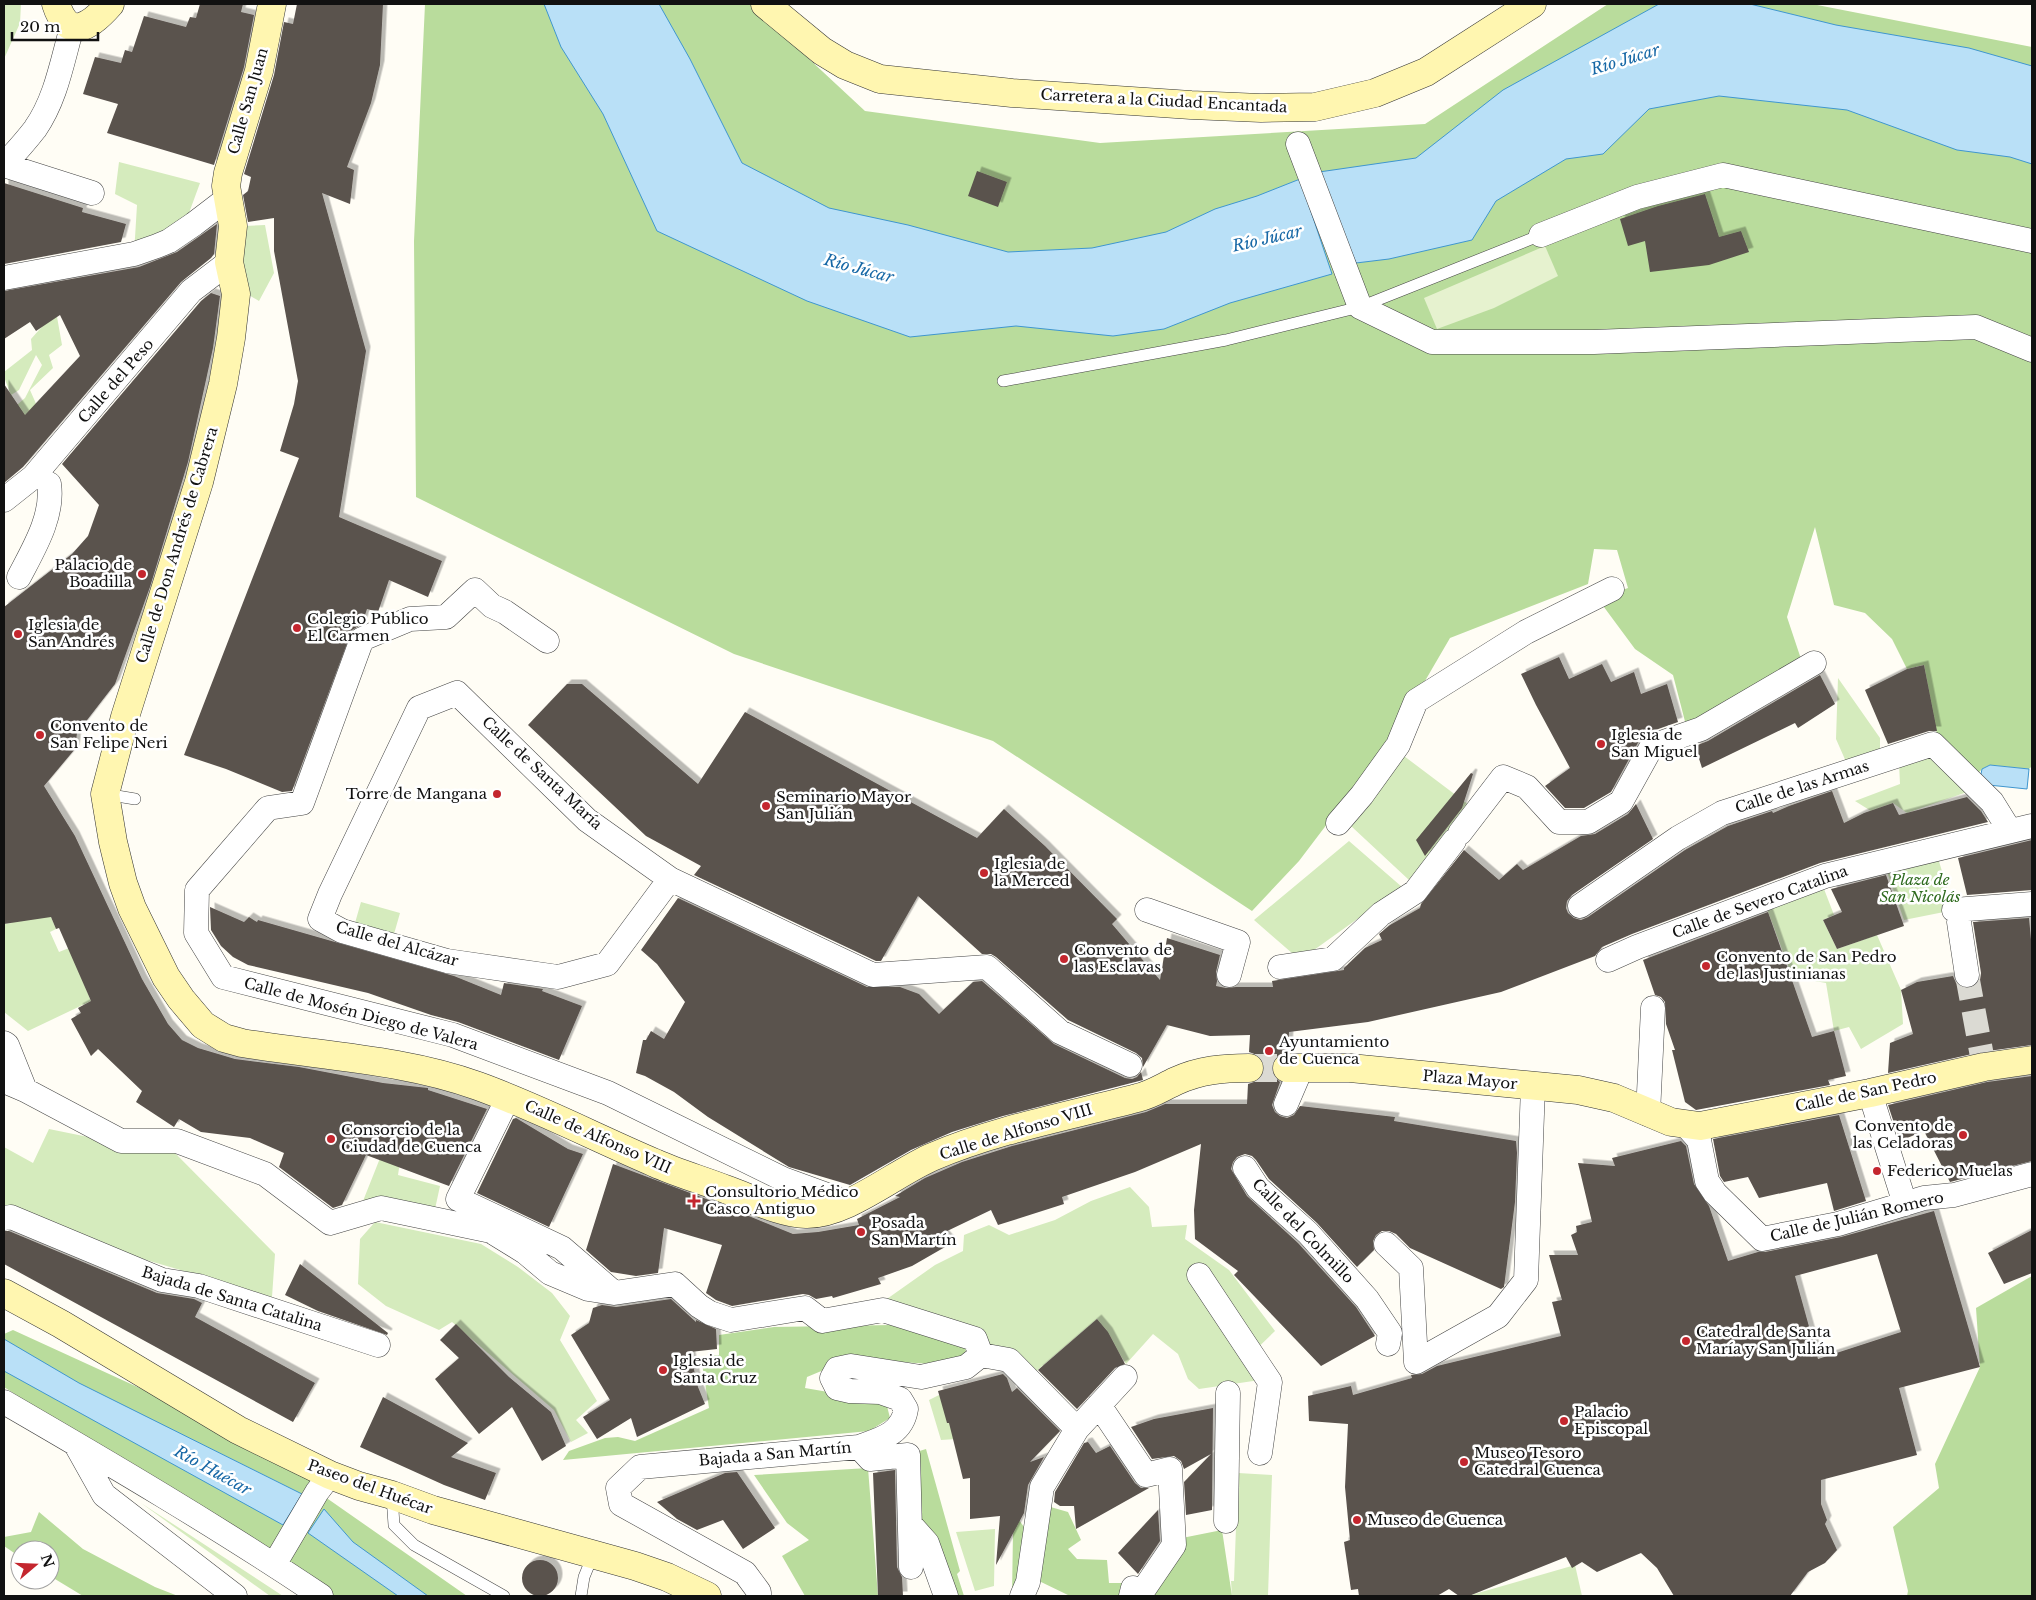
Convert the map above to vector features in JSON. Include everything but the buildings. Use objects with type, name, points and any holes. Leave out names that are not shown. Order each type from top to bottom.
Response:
[{"type":"street","points":[[56,4],[64,23],[72,28],[91,21],[110,4]]},
{"type":"street","name":"Calle San Juan","points":[[228,198],[226,186],[228,173],[259,71],[272,4]]},
{"type":"street","name":"Carretera a la Ciudad Encantada","points":[[765,4],[822,51],[862,73],[880,80],[1012,93],[1191,105],[1315,107],[1375,94],[1426,72],[1532,4]]},
{"type":"street","points":[[72,28],[49,103],[35,128],[4,165],[92,193]]},
{"type":"street","points":[[1298,144],[1360,307],[1432,342],[1594,342],[1976,327],[2032,350]]},
{"type":"street","points":[[1541,235],[1637,197],[1723,175],[2032,241]]},
{"type":"street","points":[[4,278],[134,254],[157,246],[169,241],[228,198]]},
{"type":"street","name":"Calle de Don Andrés de Cabrera","points":[[108,782],[132,694],[199,482],[217,411],[230,347],[236,294],[229,262],[233,226],[228,198]]},
{"type":"street","name":"Calle del Peso","points":[[4,500],[33,477],[192,291],[229,262]]},
{"type":"street","points":[[19,577],[45,522],[51,494],[49,484]]},
{"type":"street","points":[[1338,823],[1362,795],[1398,744],[1416,701],[1526,632],[1612,589]]},
{"type":"street","name":"Calle de Mosén Diego de Valera","points":[[547,641],[505,612],[492,606],[475,590],[446,617],[410,619],[362,638],[302,803],[268,808],[197,890],[196,933],[223,977],[454,1036],[608,1093],[783,1179],[849,1203]]},
{"type":"street","points":[[1280,967],[1333,959],[1381,914],[1415,892],[1503,777],[1527,787],[1559,822],[1588,822],[1621,802],[1652,746],[1700,729],[1814,663]]},
{"type":"street","name":"Calle de Santa María","points":[[320,919],[330,894],[419,708],[457,693],[587,820],[670,879],[874,975],[986,967],[1060,1032],[1130,1065]]},
{"type":"street","name":"Calle de las Armas","points":[[1580,906],[1678,838],[1722,813],[1933,744],[2021,828]]},
{"type":"street","name":"Calle de Alfonso VIII","points":[[108,782],[113,842],[132,908],[166,977],[181,999],[203,1025],[224,1038],[242,1043],[313,1052],[439,1074],[508,1098],[655,1163],[769,1205],[807,1214],[821,1213],[849,1203],[902,1172],[952,1149],[1031,1125],[1141,1097],[1179,1079],[1207,1070],[1249,1068]]},
{"type":"street","name":"Calle de Severo Catalina","points":[[1608,960],[1637,947],[1825,876],[2021,828]]},
{"type":"street","name":"Calle del Alcázar","points":[[320,919],[342,931],[447,962],[558,977],[607,964],[670,879]]},
{"type":"street","points":[[1967,974],[1956,916],[2032,904]]},
{"type":"street","points":[[1147,910],[1238,942],[1229,975]]},
{"type":"street","points":[[1648,1114],[1653,1008]]},
{"type":"street","points":[[4,1043],[7,1045],[25,1090]]},
{"type":"street","name":"Calle de San Pedro","points":[[1693,1125],[1870,1093],[1984,1067],[2032,1060]]},
{"type":"street","name":"Plaza Mayor","points":[[1294,1069],[1350,1068],[1578,1090],[1607,1096],[1671,1122],[1693,1125]]},
{"type":"street","points":[[1286,1104],[1294,1069]]},
{"type":"street","points":[[4,1081],[25,1090],[121,1141],[177,1142],[264,1174],[330,1223],[381,1208],[490,1231],[525,1252],[550,1273],[588,1289],[614,1293],[675,1284],[699,1306],[710,1313],[732,1320],[805,1308],[822,1321],[883,1310],[974,1339],[981,1355],[1009,1360],[1077,1429]]},
{"type":"street","points":[[1386,1244],[1411,1268],[1416,1362],[1498,1316],[1526,1280],[1533,1086]]},
{"type":"street","points":[[1870,1093],[1905,1204]]},
{"type":"street","points":[[508,1098],[458,1199],[562,1248],[614,1293]]},
{"type":"street","name":"Calle de Julián Romero","points":[[1693,1125],[1699,1140],[1707,1181],[1715,1193],[1762,1239],[1838,1224],[1924,1198],[1954,1195],[2032,1174]]},
{"type":"street","name":"Calle del Colmillo","points":[[1245,1168],[1258,1188],[1308,1233],[1367,1299],[1390,1334],[1388,1344]]},
{"type":"street","name":"Bajada de Santa Catalina","points":[[4,1218],[11,1217],[162,1280],[199,1286],[378,1345]]},
{"type":"street","points":[[1199,1276],[1270,1382],[1260,1453]]},
{"type":"street","name":"Paseo del Huécar","points":[[4,1293],[61,1324],[324,1483],[359,1486],[392,1495],[433,1510],[540,1538],[651,1571],[707,1596]]},
{"type":"street","name":"Bajada a San Martín","points":[[759,1596],[759,1592],[745,1574],[620,1504],[618,1488],[640,1467],[859,1447],[886,1438],[897,1429],[904,1418],[906,1408],[900,1398],[880,1392],[850,1391],[837,1388],[832,1378],[837,1369],[852,1366],[921,1377],[966,1367],[981,1355]]},
{"type":"street","points":[[1025,1589],[1042,1487],[1077,1429],[1125,1378]]},
{"type":"street","points":[[1226,1521],[1228,1393]]},
{"type":"street","points":[[4,1402],[280,1555],[321,1596]]},
{"type":"street","points":[[1099,1405],[1146,1475],[1170,1469],[1174,1545],[1142,1592],[1133,1588],[1131,1596]]},
{"type":"street","points":[[75,1443],[104,1494],[236,1596]]},
{"type":"street","points":[[859,1447],[870,1459],[908,1454],[911,1567]]},
{"type":"street","points":[[280,1555],[324,1483]]},
{"type":"street","points":[[910,1524],[926,1543],[946,1596]]},
{"type":"lane","points":[[1004,381],[1226,340],[1360,307],[1541,235]]},
{"type":"lane","points":[[108,782],[135,800]]},
{"type":"lane","points":[[392,1495],[394,1525],[414,1545],[504,1596]]},
{"type":"lane","points":[[581,1596],[584,1577],[593,1555]]},
{"type":"green space","points":[[4,4],[21,4],[20,23],[4,59]]},
{"type":"green space","points":[[425,4],[750,4],[865,111],[1100,143],[1425,124],[1608,4],[1812,4],[2032,47],[2032,766],[2029,769],[1990,765],[1982,769],[1972,780],[1939,746],[1924,665],[1907,669],[1892,639],[1865,613],[1834,605],[1815,527],[1787,617],[1803,665],[1688,733],[1673,675],[1635,649],[1598,599],[1628,588],[1617,550],[1594,549],[1588,584],[1450,638],[1390,741],[1299,861],[1252,911],[993,741],[734,654],[416,497],[414,241]]},
{"type":"green space","points":[[119,162],[200,183],[189,213],[134,254],[137,205],[115,194]]},
{"type":"green space","points":[[265,225],[274,273],[259,301],[240,290],[244,226]]},
{"type":"green space","points":[[1545,246],[1558,276],[1494,308],[1437,329],[1424,298]]},
{"type":"green space","points":[[56,311],[62,345],[49,355],[53,368],[30,390],[37,406],[4,434],[4,416],[25,398],[42,365],[36,355],[19,390],[11,395],[4,372],[32,350],[31,339]]},
{"type":"green space","points":[[1838,678],[1880,738],[1880,750],[1847,764],[1836,739]]},
{"type":"green space","points":[[1400,753],[1473,808],[1409,880],[1351,826]]},
{"type":"green space","points":[[1924,756],[1944,761],[1970,791],[1907,813],[1893,803],[1871,811],[1855,801],[1900,784],[1899,763]]},
{"type":"green space","points":[[1349,841],[1402,887],[1300,960],[1254,920]]},
{"type":"green space","name":"Plaza de San Nicolás","points":[[1937,855],[1954,910],[1904,920],[1885,866]]},
{"type":"green space","points":[[1824,889],[1834,915],[1823,920],[1837,949],[1877,935],[1901,990],[1903,1024],[1861,1049],[1849,1027],[1834,1031],[1826,983],[1809,980],[1789,968],[1767,909]]},
{"type":"green space","points":[[40,891],[56,929],[50,932],[59,952],[69,948],[91,1001],[28,1031],[4,1012],[4,924],[12,923],[4,897]]},
{"type":"green space","points":[[361,902],[400,913],[394,934],[355,923]]},
{"type":"green space","points":[[49,1129],[175,1153],[275,1254],[272,1297],[92,1244],[4,1207],[4,1147],[33,1163]]},
{"type":"green space","points":[[390,1133],[404,1135],[398,1175],[440,1186],[435,1209],[361,1206]]},
{"type":"green space","points":[[1130,1187],[1149,1207],[1152,1227],[1187,1225],[1185,1239],[1229,1270],[1275,1331],[1246,1359],[1260,1380],[1199,1389],[1188,1379],[1178,1354],[1153,1334],[1126,1364],[1097,1319],[1033,1374],[884,1301],[935,1265],[963,1251],[964,1235],[989,1225],[1009,1235],[1055,1220],[1091,1201]]},
{"type":"green space","points":[[375,1222],[481,1244],[518,1267],[552,1293],[570,1316],[560,1340],[597,1401],[576,1420],[588,1433],[571,1442],[554,1410],[452,1322],[439,1330],[386,1306],[358,1284],[360,1239]]},
{"type":"green space","points":[[2032,1276],[2032,1596],[1907,1596],[1908,1591],[1893,1527],[1939,1488],[1935,1464],[1980,1367],[1976,1308]]},
{"type":"green space","points":[[891,1325],[967,1341],[965,1355],[933,1364],[850,1359],[807,1377],[805,1388],[886,1402],[890,1418],[869,1431],[563,1460],[569,1451],[605,1438],[618,1437],[635,1441],[709,1408],[701,1357],[719,1355],[719,1335],[774,1327]]},
{"type":"green space","points":[[13,1330],[330,1475],[318,1492],[467,1596],[326,1596],[274,1565],[4,1387],[4,1334]]},
{"type":"green space","points":[[939,1395],[968,1419],[971,1438],[941,1440],[929,1400]]},
{"type":"green space","points":[[926,1449],[960,1571],[957,1574],[964,1596],[943,1596],[914,1524],[910,1454]]},
{"type":"green space","points":[[868,1468],[878,1596],[805,1596],[782,1556],[809,1540],[787,1523],[754,1475]]},
{"type":"green space","points":[[1238,1473],[1272,1475],[1268,1596],[1232,1596],[1231,1581],[1234,1581]]},
{"type":"green space","points":[[141,1503],[283,1596],[270,1596]]},
{"type":"green space","points":[[1047,1506],[1068,1512],[1081,1540],[1068,1549],[1077,1559],[1107,1560],[1109,1583],[1122,1583],[1121,1596],[1070,1596],[1039,1581]]},
{"type":"green space","points":[[39,1512],[83,1549],[155,1587],[178,1596],[83,1596],[60,1582],[60,1540],[10,1540],[10,1550],[4,1546],[4,1537],[31,1532]]},
{"type":"green space","points":[[1019,1520],[1029,1534],[1012,1596],[1013,1532]]},
{"type":"green space","points":[[995,1529],[994,1586],[975,1591],[956,1532]]},
{"type":"green space","points":[[1222,1530],[1232,1596],[1139,1596],[1182,1538]]},
{"type":"green space","points":[[1575,1565],[1582,1596],[1471,1596],[1471,1595]]},
{"type":"water","name":"Río Júcar","points":[[544,4],[659,4],[690,59],[742,163],[829,208],[908,225],[1008,252],[1092,248],[1166,232],[1215,209],[1257,196],[1300,179],[1332,274],[1230,303],[1164,329],[1113,336],[1016,326],[910,337],[807,301],[657,231],[603,114],[561,47]]},
{"type":"water","name":"Río Júcar","points":[[1659,4],[1750,4],[1836,25],[1969,48],[2032,66],[2032,164],[2010,157],[1957,150],[1847,110],[1719,96],[1649,109],[1603,154],[1566,159],[1496,201],[1472,240],[1389,259],[1356,263],[1319,172],[1416,158],[1503,90]]},
{"type":"water","points":[[1990,765],[2029,769],[2027,789],[1979,784],[1982,769]]},
{"type":"water","name":"Río Huécar","points":[[4,1339],[79,1383],[302,1494],[283,1525],[4,1371]]},
{"type":"water","points":[[324,1509],[353,1542],[428,1596],[398,1596],[308,1533]]},
{"type":"tunnel","points":[[1967,975],[1984,1067]]},
{"type":"tunnel","points":[[1249,1068],[1287,1068]]},
{"type":"place","name":"Palacio de Boadilla","points":[[142,574]]},
{"type":"place","name":"Colegio Público El Carmen","points":[[297,628]]},
{"type":"place","name":"Iglesia de San Andrés","points":[[18,634]]},
{"type":"place","name":"Convento de San Felipe Neri","points":[[40,735]]},
{"type":"place","name":"Iglesia de San Miguel","points":[[1601,744]]},
{"type":"place","name":"Torre de Mangana","points":[[497,794]]},
{"type":"place","name":"Seminario Mayor San Julián","points":[[766,806]]},
{"type":"place","name":"Iglesia de la Merced","points":[[984,873]]},
{"type":"place","name":"Convento de las Esclavas","points":[[1064,959]]},
{"type":"place","name":"Convento de San Pedro de las Justinianas","points":[[1706,966]]},
{"type":"place","name":"Ayuntamiento de Cuenca","points":[[1269,1051]]},
{"type":"place","name":"Convento de las Celadoras","points":[[1963,1135]]},
{"type":"place","name":"Consorcio de la Ciudad de Cuenca","points":[[331,1139]]},
{"type":"place","name":"Federico Muelas","points":[[1877,1171]]},
{"type":"place","name":"Consultorio Médico Casco Antiguo","points":[[694,1201]]},
{"type":"place","name":"Posada San Martín","points":[[861,1232]]},
{"type":"place","name":"Catedral de Santa María y San Julián","points":[[1686,1341]]},
{"type":"place","name":"Iglesia de Santa Cruz","points":[[663,1370]]},
{"type":"place","name":"Palacio Episcopal","points":[[1564,1421]]},
{"type":"place","name":"Museo Tesoro Catedral Cuenca","points":[[1464,1462]]},
{"type":"place","name":"Museo de Cuenca","points":[[1357,1520]]}]
